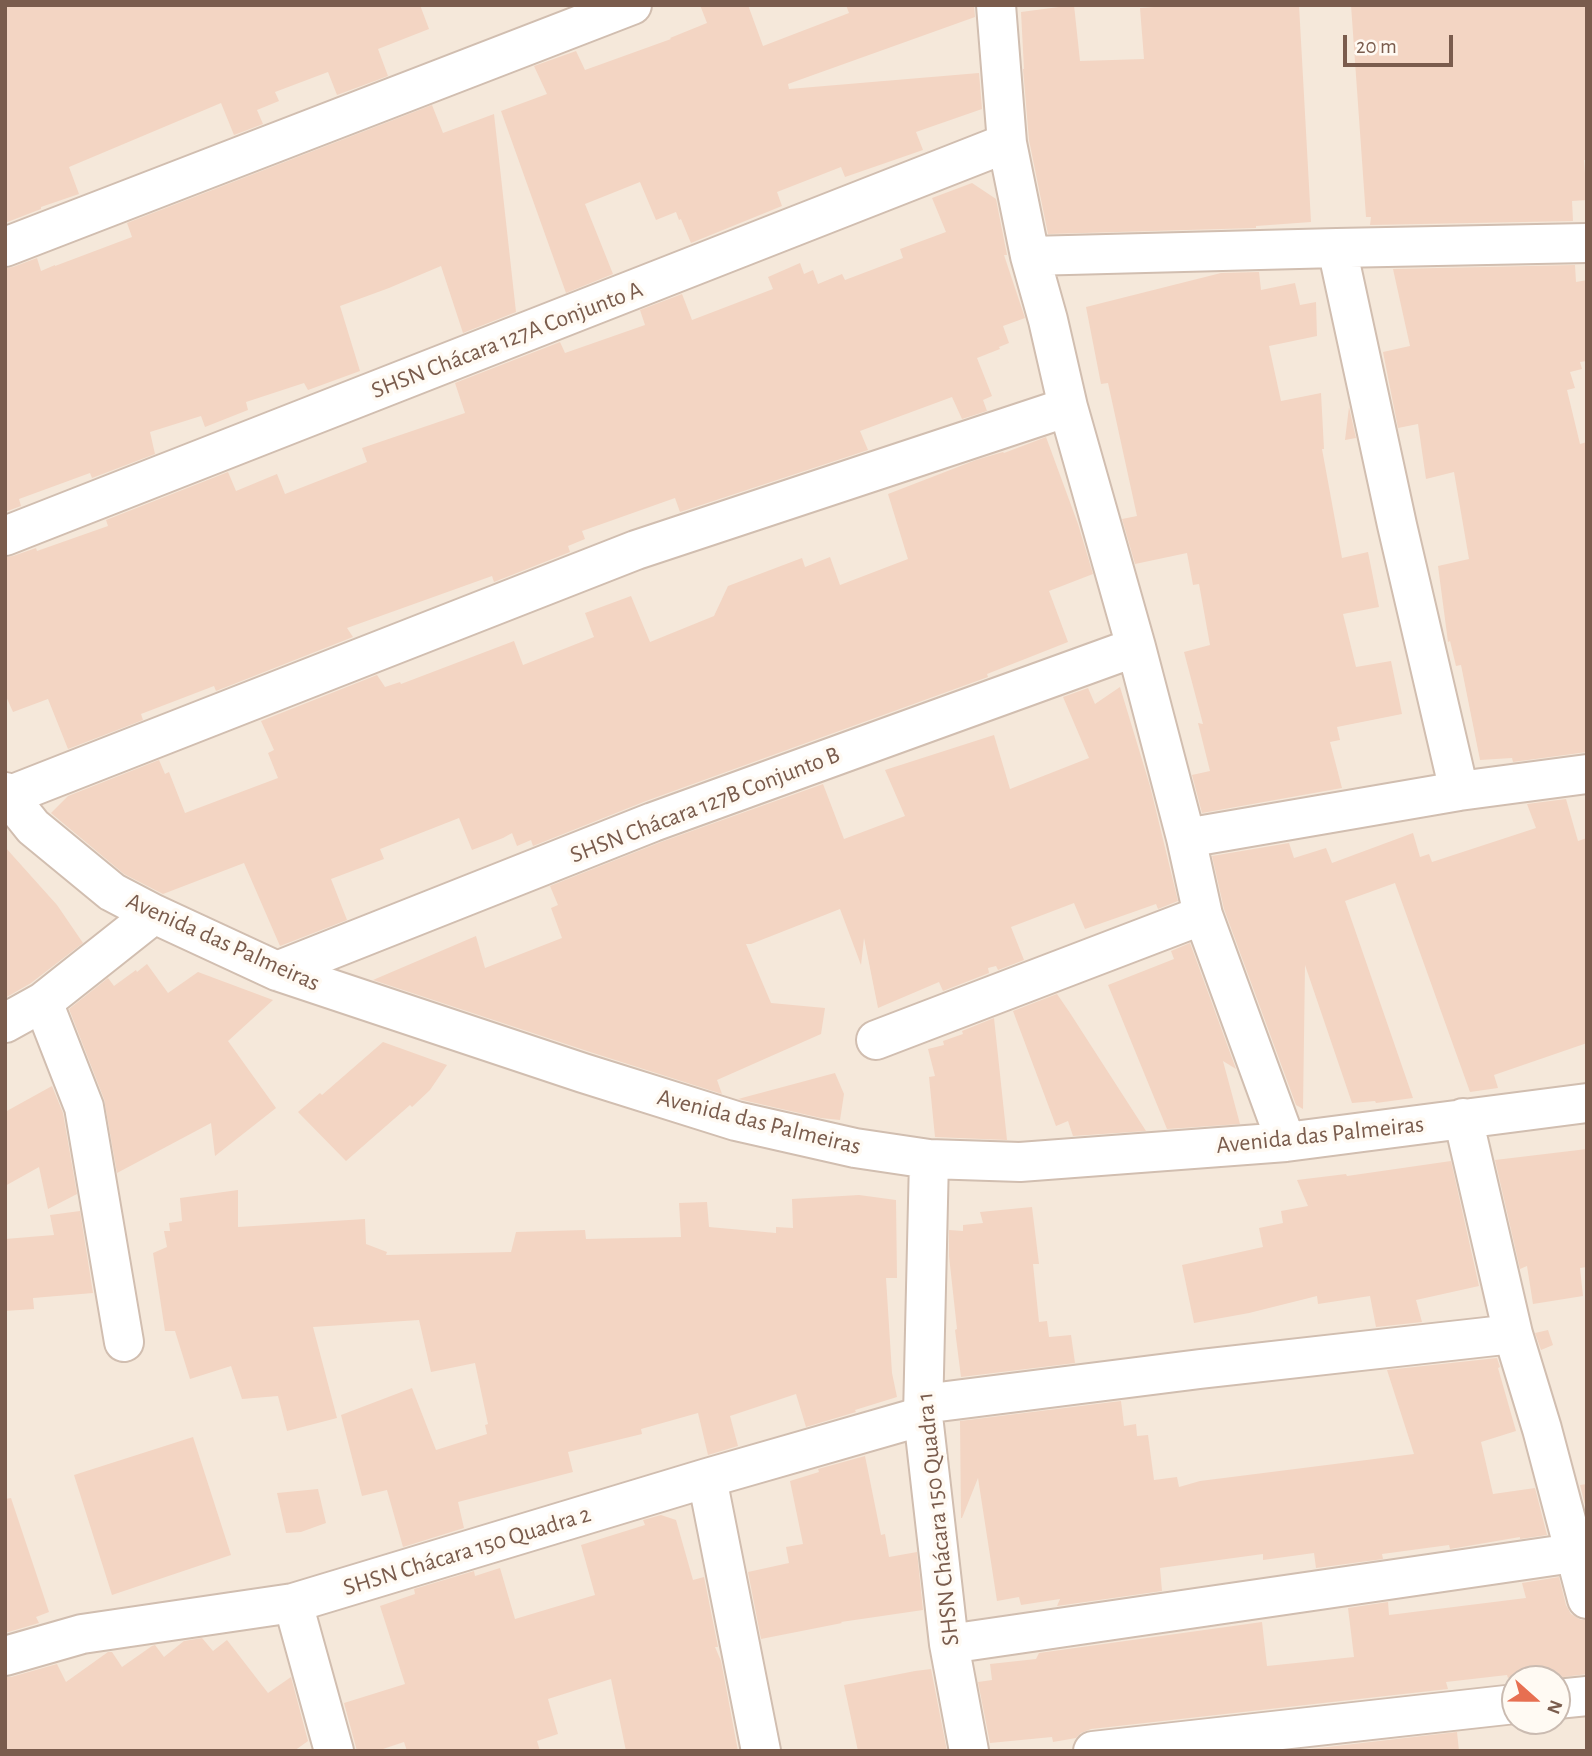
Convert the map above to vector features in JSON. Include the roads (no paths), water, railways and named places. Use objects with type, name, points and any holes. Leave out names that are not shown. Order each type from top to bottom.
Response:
[{"type":"street","points":[[5,247],[632,5]]},
{"type":"street","points":[[996,5],[1007,143],[1030,256],[1068,407],[1136,647],[1186,838],[1203,915],[1286,1142]]},
{"type":"street","name":"SHSN Chácara 127A Conjunto A","points":[[5,536],[1007,143]]},
{"type":"street","points":[[1030,256],[1587,243]]},
{"type":"street","points":[[1337,248],[1459,791]]},
{"type":"street","points":[[7,794],[636,550],[1068,407]]},
{"type":"street","name":"SHSN Chácara 127B Conjunto B","points":[[277,971],[653,822],[1136,647]]},
{"type":"street","points":[[1186,838],[1459,791],[1587,774]]},
{"type":"street","name":"Avenida das Palmeiras","points":[[7,794],[19,833],[112,892],[277,971],[736,1121],[855,1148],[929,1159],[1020,1162],[1286,1142],[1587,1103]]},
{"type":"street","points":[[5,1023],[43,1002],[154,914]]},
{"type":"street","points":[[876,1040],[1203,915]]},
{"type":"street","points":[[43,1002],[84,1107],[124,1342]]},
{"type":"street","points":[[1463,1118],[1513,1334],[1581,1552],[1587,1599]]},
{"type":"street","name":"SHSN Chácara 150 Quadra 1","points":[[929,1159],[923,1410],[949,1644],[969,1751]]},
{"type":"street","name":"SHSN Chácara 150 Quadra 2","points":[[5,1656],[82,1634],[293,1604],[923,1410],[1187,1370],[1513,1334]]},
{"type":"street","points":[[707,1478],[761,1751]]},
{"type":"street","points":[[949,1644],[1581,1552]]},
{"type":"street","points":[[293,1604],[334,1751]]},
{"type":"street","points":[[1093,1751],[1501,1706]]}]
